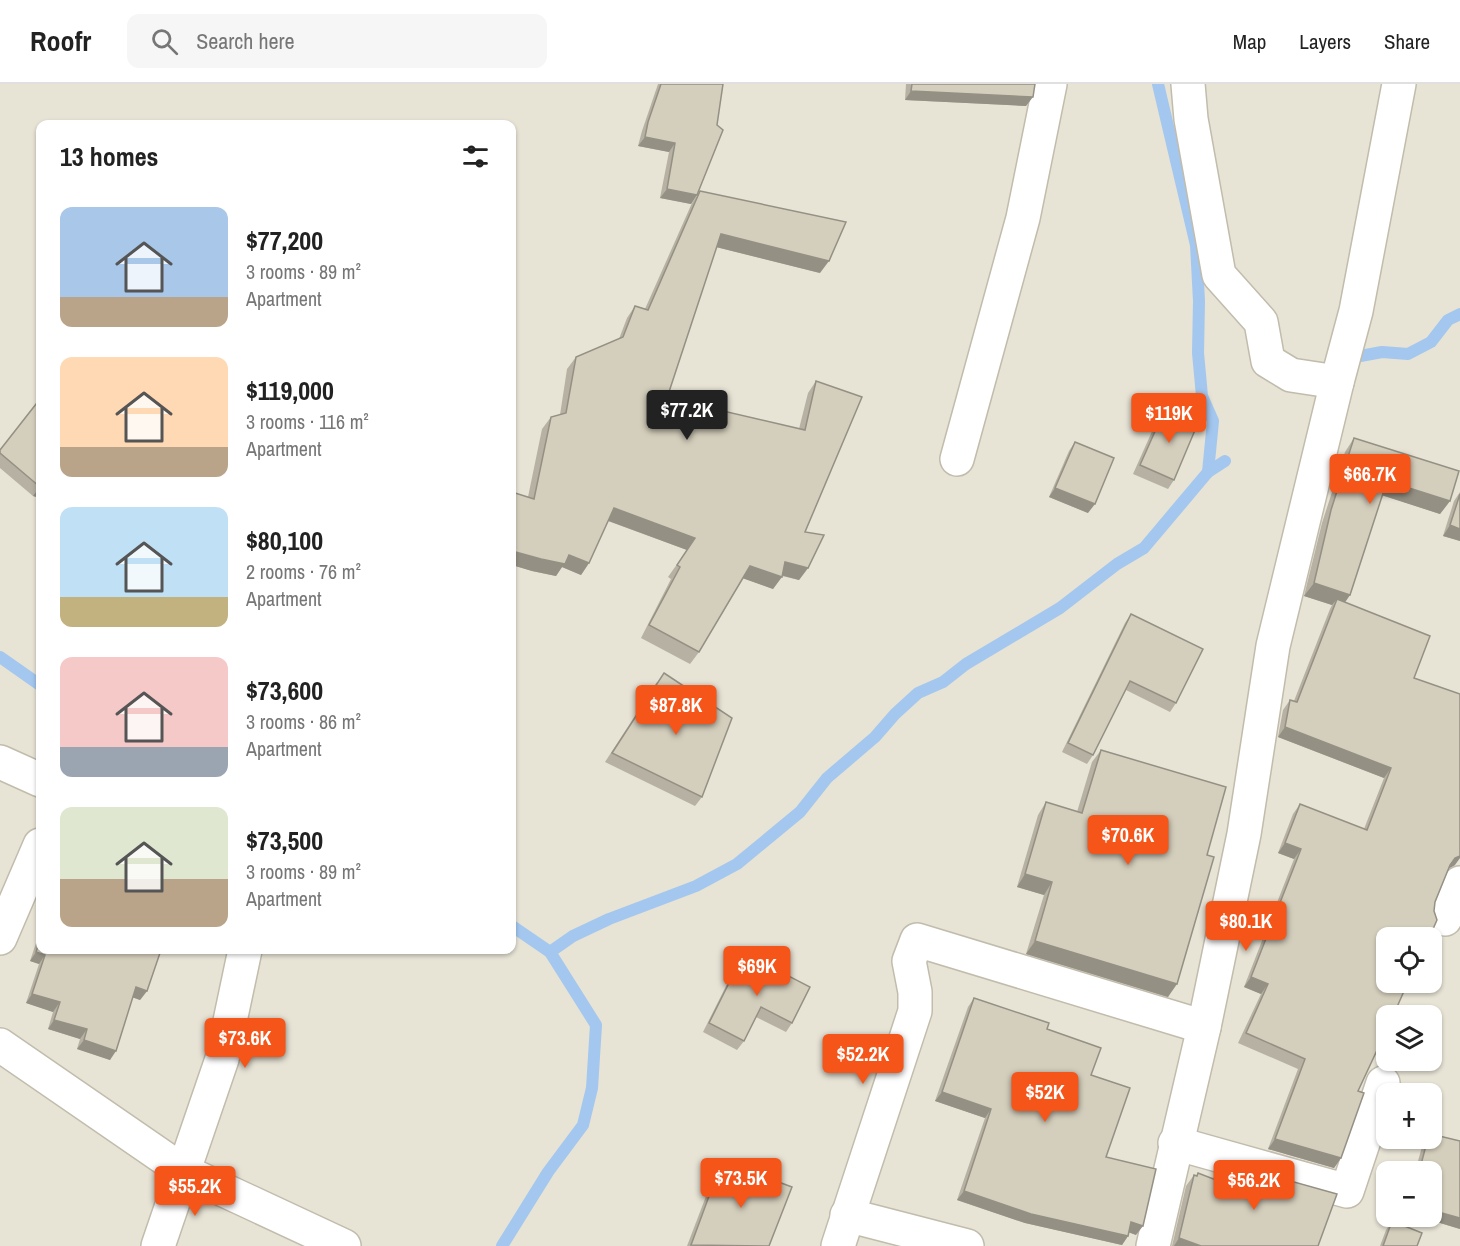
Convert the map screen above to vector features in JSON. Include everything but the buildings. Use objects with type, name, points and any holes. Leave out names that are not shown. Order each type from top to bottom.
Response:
[{"type":"street","points":[[957,459],[1023,218],[1050,84]]},
{"type":"street","points":[[1188,84],[1191,119],[1220,275],[1261,322],[1268,361],[1291,375],[1337,382]]},
{"type":"street","points":[[1153,1246],[1204,1027],[1244,834],[1273,646],[1356,311],[1398,84]]},
{"type":"street","points":[[0,762],[36,778]]},
{"type":"street","points":[[0,938],[36,854]]},
{"type":"street","points":[[1446,919],[1460,883]]},
{"type":"street","points":[[838,1246],[915,1011],[915,992],[909,961],[917,940],[1204,1027]]},
{"type":"street","points":[[158,1246],[222,1059],[244,954]]},
{"type":"street","points":[[0,1045],[183,1171],[344,1246]]},
{"type":"street","points":[[1176,1143],[1347,1191],[1376,1104]]},
{"type":"street","points":[[847,1215],[968,1246]]},
{"type":"shaded area","points":[[0,84],[1460,84],[1460,1246],[0,1246]]},
{"type":"waterway","points":[[1158,84],[1196,245],[1199,301],[1198,353],[1202,396],[1213,421],[1208,472]]},
{"type":"waterway","points":[[1355,357],[1382,352],[1408,354],[1431,342],[1448,320],[1460,314]]},
{"type":"waterway","points":[[550,952],[573,936],[609,919],[696,886],[737,864],[800,812],[827,778],[875,737],[918,693],[943,682],[966,664],[1060,608],[1117,564],[1144,548],[1208,472],[1225,461]]},
{"type":"waterway","points":[[0,657],[36,682]]},
{"type":"waterway","points":[[502,1246],[548,1172],[583,1125],[592,1088],[596,1025],[550,952],[516,929]]}]
